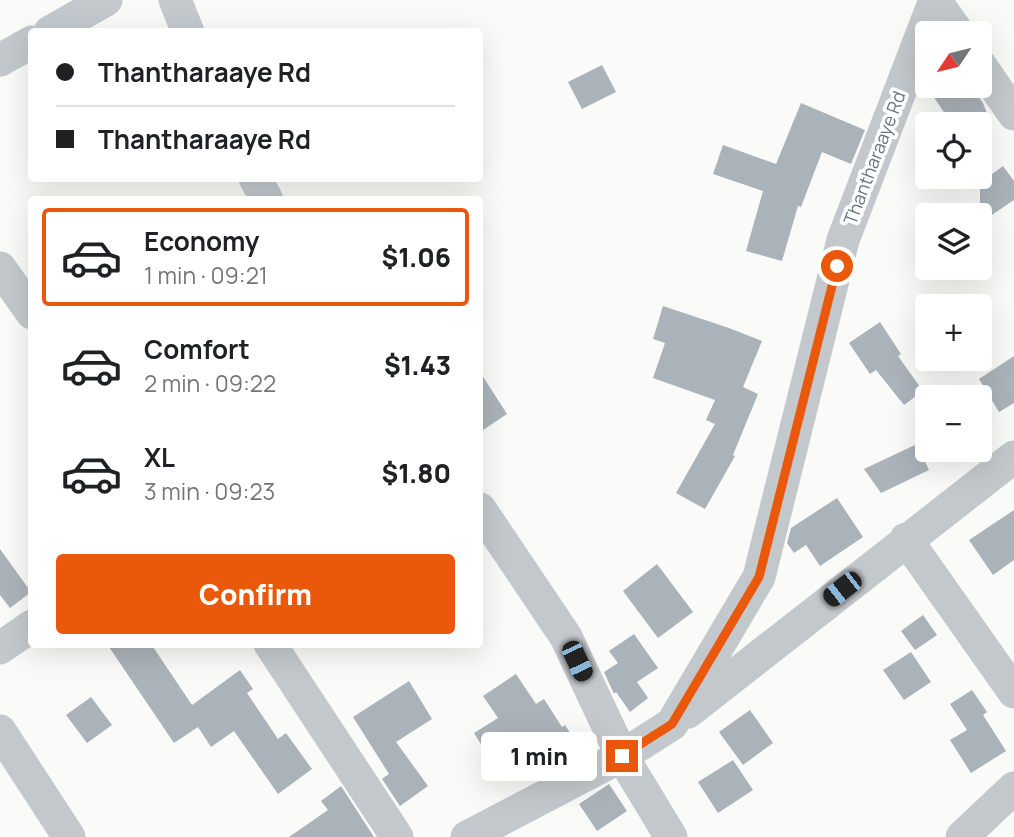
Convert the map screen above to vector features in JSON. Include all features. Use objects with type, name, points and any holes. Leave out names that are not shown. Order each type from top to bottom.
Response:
[{"type":"street","points":[[57,28],[106,0]]},
{"type":"street","points":[[175,0],[186,28]]},
{"type":"street","points":[[935,0],[950,21]]},
{"type":"street","name":"Thantharaaye Rd","points":[[467,837],[622,756],[672,724],[759,577],[843,240],[935,0]]},
{"type":"street","points":[[0,60],[28,44]]},
{"type":"street","points":[[992,82],[1014,114]]},
{"type":"street","points":[[0,268],[28,307]]},
{"type":"street","points":[[672,724],[1014,457]]},
{"type":"street","points":[[483,514],[566,638],[622,756],[671,837]]},
{"type":"street","points":[[906,539],[1014,692]]},
{"type":"street","points":[[0,648],[28,629]]},
{"type":"street","points":[[273,648],[397,837]]},
{"type":"street","points":[[0,731],[69,837]]},
{"type":"street","points":[[962,837],[1014,788]]},
{"type":"building","points":[[602,65],[616,92],[582,109],[568,82]]},
{"type":"building","points":[[934,98],[979,98],[986,112],[944,112]]},
{"type":"building","points":[[801,103],[865,130],[851,164],[822,152],[801,207],[798,206],[782,261],[746,251],[763,191],[713,174],[723,145],[776,164]]},
{"type":"building","points":[[1003,166],[1014,181],[1014,200],[992,215],[992,203],[980,203],[980,189],[992,189],[992,174]]},
{"type":"building","points":[[663,306],[762,341],[743,387],[758,394],[733,455],[735,456],[705,509],[676,493],[715,424],[706,420],[715,400],[653,378],[665,343],[653,339]]},
{"type":"building","points":[[880,322],[901,354],[898,356],[919,385],[915,385],[915,397],[904,405],[876,370],[870,374],[849,343]]},
{"type":"building","points":[[1014,356],[1014,403],[999,412],[992,400],[992,385],[983,385],[979,379]]},
{"type":"building","points":[[483,377],[507,414],[483,430]]},
{"type":"building","points":[[915,445],[915,462],[925,462],[929,470],[881,493],[864,469]]},
{"type":"building","points":[[837,498],[863,537],[820,566],[806,545],[794,553],[787,543],[791,528]]},
{"type":"building","points":[[1014,510],[1014,560],[993,575],[969,540]]},
{"type":"building","points":[[0,549],[28,588],[28,594],[10,608],[0,595]]},
{"type":"building","points":[[657,564],[693,612],[658,638],[623,591]]},
{"type":"building","points":[[923,615],[937,635],[915,650],[901,631]]},
{"type":"building","points":[[634,634],[658,668],[637,682],[648,698],[630,712],[616,692],[614,694],[604,672],[618,663],[609,651]]},
{"type":"building","points":[[110,648],[154,648],[192,705],[240,670],[253,689],[247,693],[278,739],[286,733],[312,769],[278,794],[234,731],[211,747],[198,727],[174,743]]},
{"type":"building","points":[[911,652],[931,682],[904,700],[883,670]]},
{"type":"building","points":[[516,674],[536,704],[544,699],[562,727],[565,725],[577,743],[546,764],[532,744],[519,753],[510,739],[487,754],[474,733],[498,718],[483,696]]},
{"type":"building","points":[[409,681],[432,719],[396,742],[428,786],[400,806],[382,779],[389,774],[353,717]]},
{"type":"building","points":[[972,690],[987,712],[983,715],[1006,751],[971,773],[950,740],[967,730],[950,704]]},
{"type":"building","points":[[91,697],[112,725],[87,743],[66,715]]},
{"type":"building","points":[[750,710],[773,743],[743,765],[719,732]]},
{"type":"building","points":[[733,760],[753,790],[718,813],[698,782]]},
{"type":"building","points":[[609,784],[627,811],[597,831],[579,804]]},
{"type":"building","points":[[341,786],[374,837],[289,837],[328,810],[321,801]]},
{"type":"route","points":[[622,756],[672,724],[759,577],[837,266]]}]
